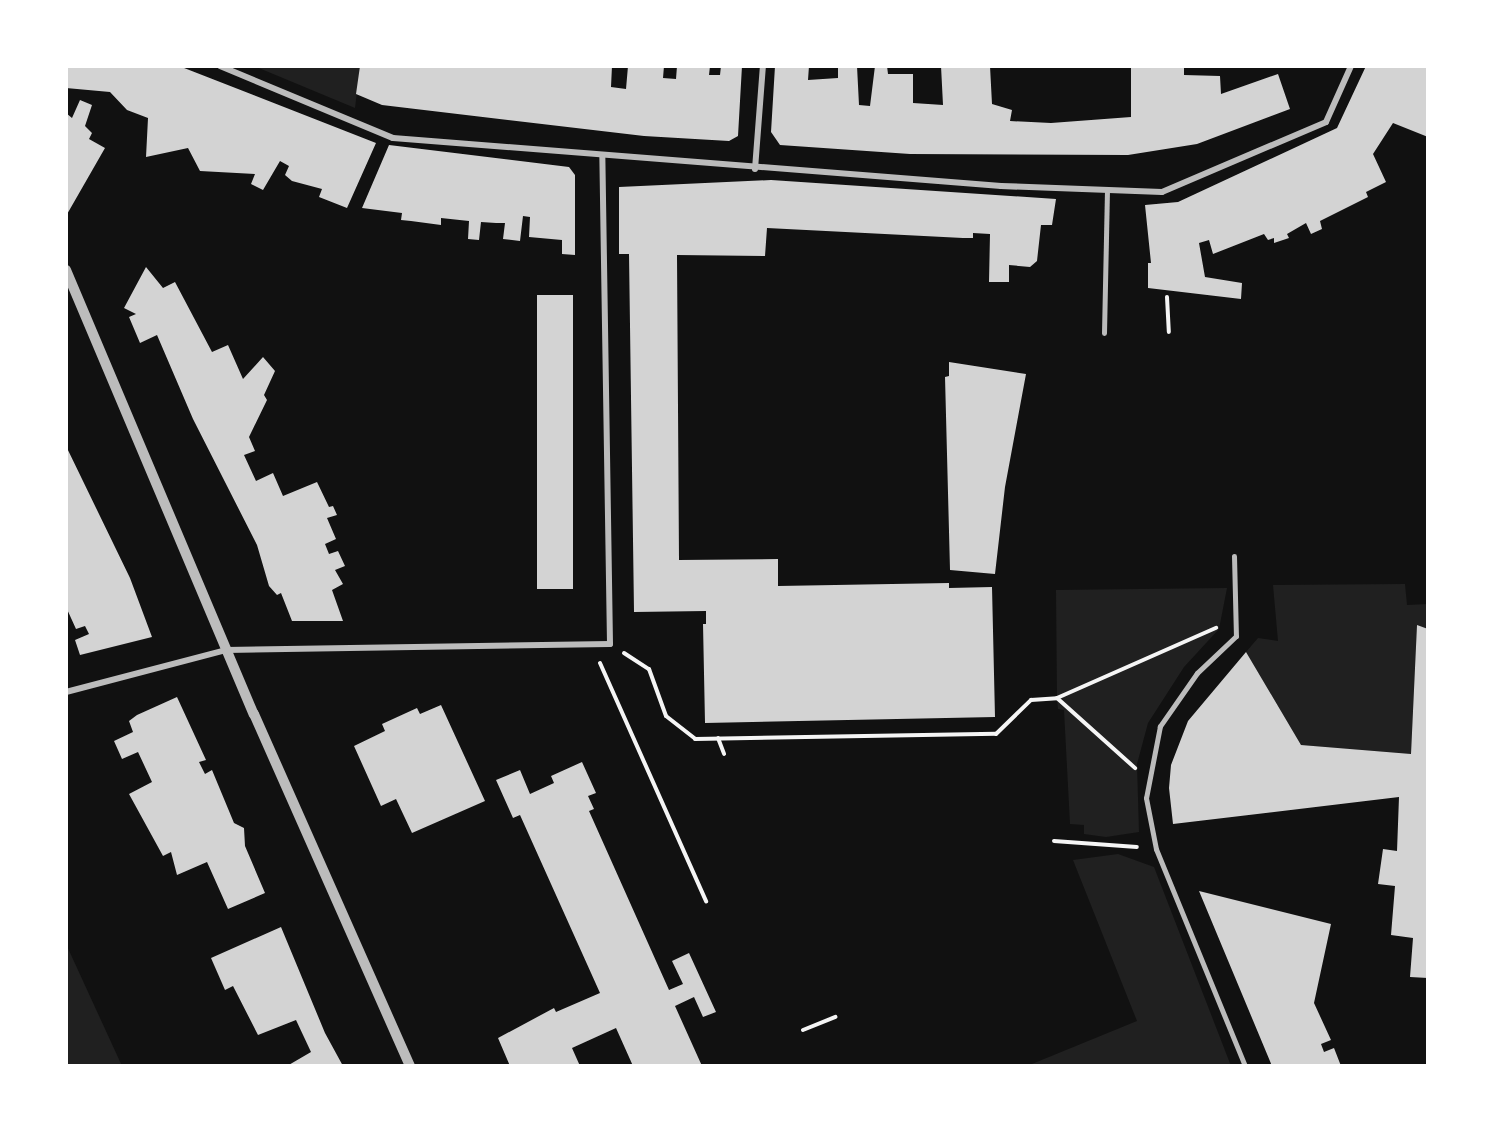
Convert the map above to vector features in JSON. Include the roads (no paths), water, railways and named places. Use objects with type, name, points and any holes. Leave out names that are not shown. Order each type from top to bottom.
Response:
[{"type":"street","points":[[220,66],[393,138],[755,169],[1162,192],[1326,122],[1351,66]]},
{"type":"street","points":[[755,169],[763,66]]},
{"type":"street","points":[[66,692],[226,650],[610,644],[602,156]]},
{"type":"street","points":[[1104,333],[1107,190]]},
{"type":"street","points":[[66,270],[226,650],[410,1066]]},
{"type":"street","points":[[1233,556],[1236,636],[1197,673],[1160,726],[1146,798],[1156,849],[1245,1066]]}]
